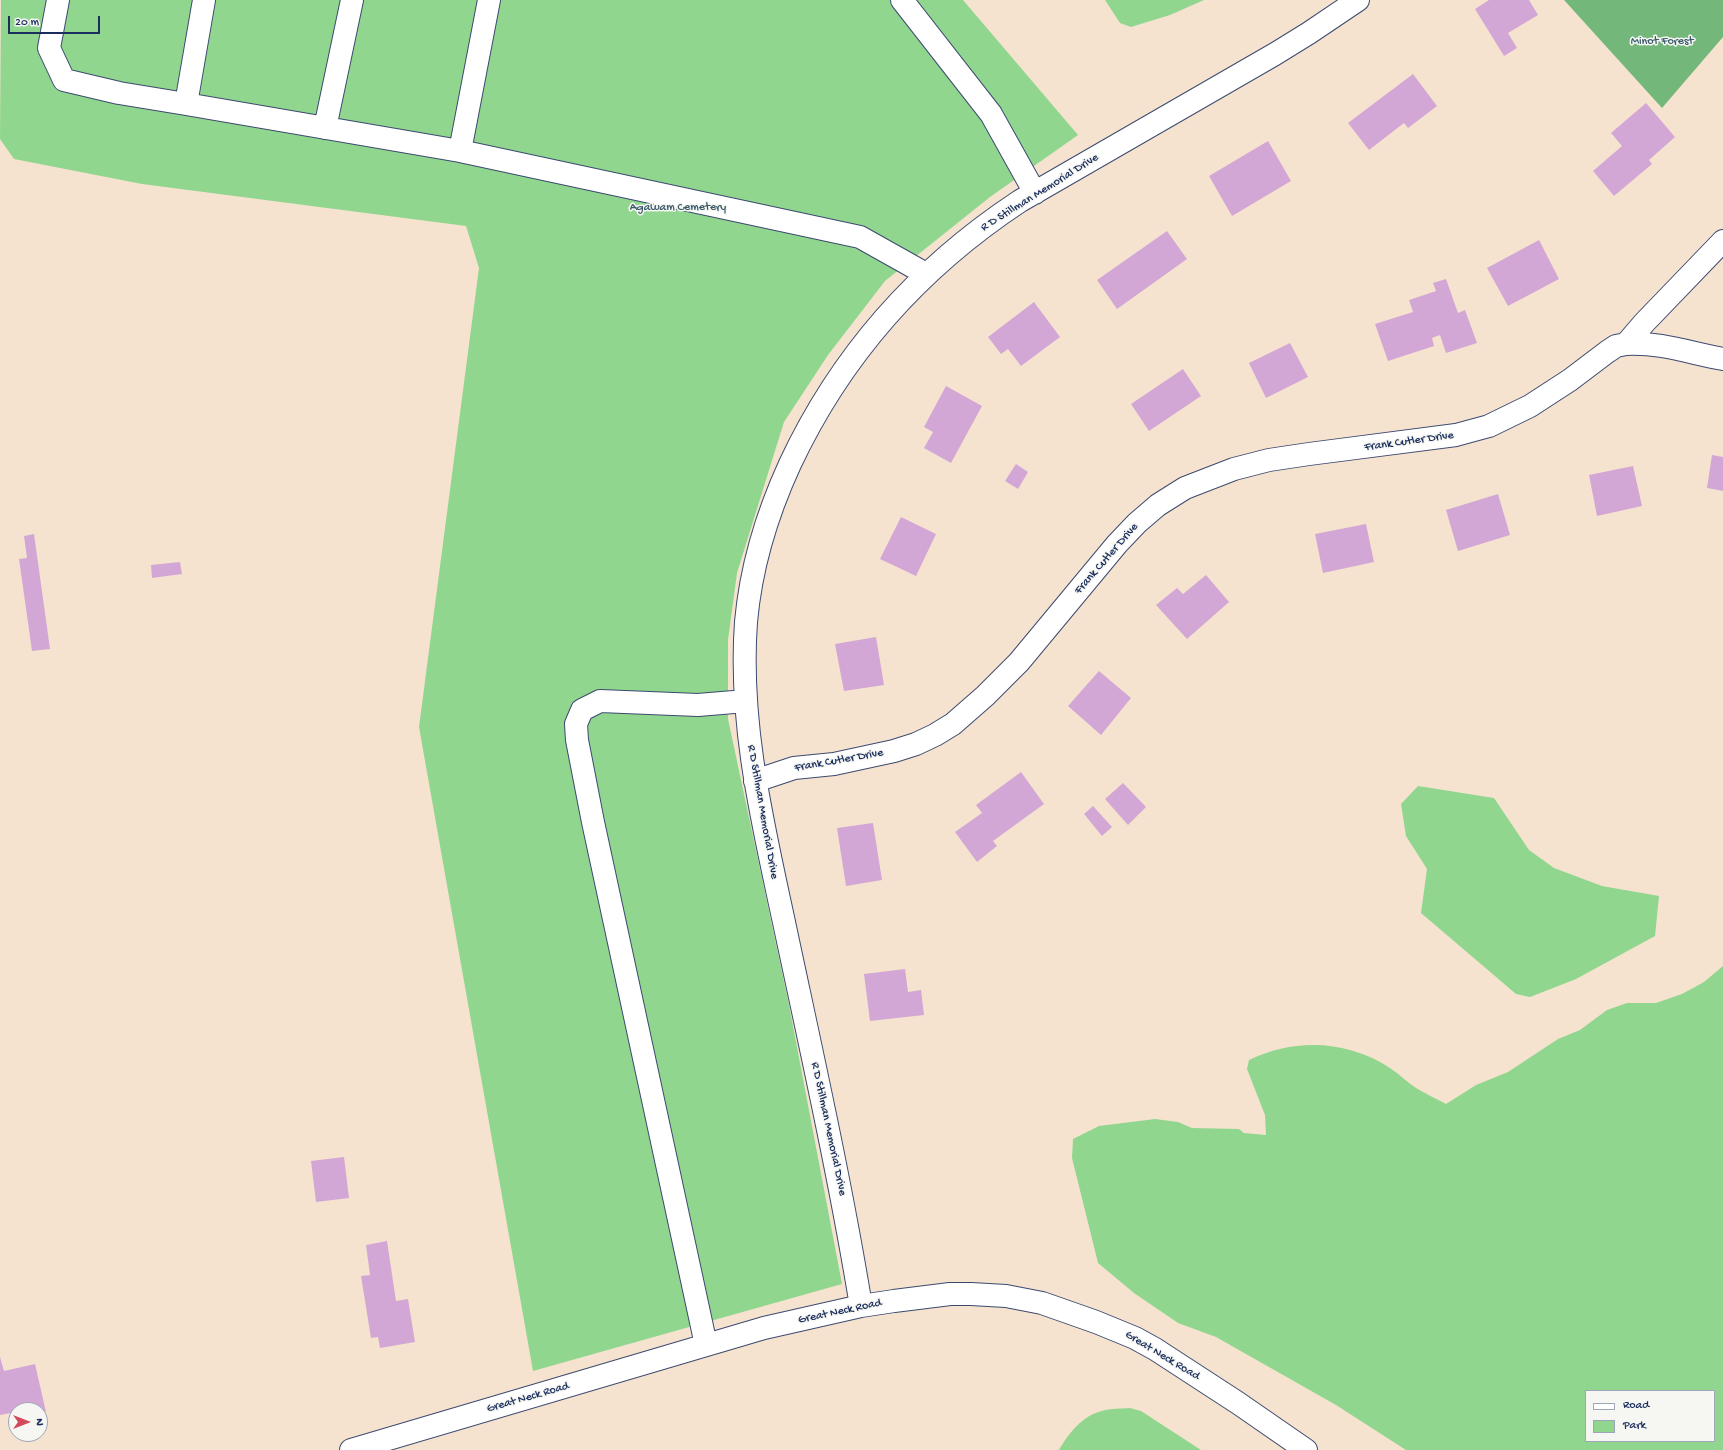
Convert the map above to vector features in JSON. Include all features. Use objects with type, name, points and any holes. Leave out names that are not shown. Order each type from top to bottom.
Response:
[{"type":"street","points":[[58,0],[49,48],[64,80],[119,93],[460,151],[860,237],[926,274]]},
{"type":"street","points":[[186,104],[204,0]]},
{"type":"street","points":[[326,128],[352,0]]},
{"type":"street","points":[[460,151],[489,0]]},
{"type":"street","points":[[902,0],[991,114],[1035,193]]},
{"type":"street","name":"R D Stillman Memorial Drive","points":[[862,1306],[824,1104],[758,804],[749,737],[746,701],[745,652],[749,592],[762,535],[782,481],[815,415],[840,375],[885,317],[926,274],[962,243],[989,222],[1035,193],[1282,50],[1358,0]]},
{"type":"street","name":"Frank Cutler Drive","points":[[1626,344],[1644,323],[1723,241]]},
{"type":"street","name":"Frank Cutler Drive","points":[[755,781],[794,768],[834,764],[894,751],[916,744],[936,735],[953,724],[986,696],[1019,662],[1117,544],[1137,523],[1158,505],[1185,488],[1234,469],[1269,460],[1456,435],[1489,426],[1537,402],[1616,346],[1626,344],[1646,344],[1671,347],[1723,359]]},
{"type":"street","points":[[706,1345],[593,822],[577,740],[576,724],[582,710],[600,702],[698,705],[746,701]]},
{"type":"street","name":"Great Neck Road","points":[[351,1450],[764,1328],[862,1306],[957,1294],[1006,1296],[1042,1303],[1096,1322],[1141,1341],[1238,1403],[1306,1450]]},
{"type":"green space","name":"Agawam Cemetery","points":[[1,0],[963,0],[1078,135],[990,197],[885,281],[828,355],[784,422],[737,573],[728,640],[728,719],[789,1005],[842,1284],[533,1371],[419,727],[479,268],[466,226],[142,184],[14,159],[0,139]]},
{"type":"green space","points":[[1105,0],[1204,0],[1170,15],[1131,27],[1120,23]]},
{"type":"green space","name":"Minot Forest","points":[[1564,0],[1723,0],[1723,37],[1662,108]]},
{"type":"green space","points":[[1418,786],[1494,798],[1529,850],[1554,868],[1602,886],[1659,896],[1655,936],[1576,979],[1530,997],[1516,994],[1421,913],[1427,869],[1406,836],[1401,804]]},
{"type":"green space","points":[[1723,966],[1723,1450],[1406,1450],[1336,1405],[1216,1337],[1178,1323],[1134,1293],[1098,1263],[1072,1158],[1073,1139],[1099,1126],[1155,1119],[1178,1122],[1192,1128],[1239,1129],[1244,1133],[1266,1135],[1265,1115],[1247,1069],[1249,1060],[1284,1048],[1302,1045],[1339,1047],[1356,1052],[1390,1068],[1416,1088],[1446,1104],[1476,1085],[1508,1072],[1558,1039],[1580,1030],[1607,1010],[1627,1003],[1656,1003],[1682,994],[1704,982]]},
{"type":"green space","points":[[1130,1408],[1141,1411],[1201,1450],[1059,1450],[1077,1426],[1095,1413],[1112,1409]]},
{"type":"building","points":[[1489,0],[1529,0],[1538,15],[1508,33],[1517,48],[1504,56],[1475,9]]},
{"type":"building","points":[[1413,74],[1437,106],[1408,128],[1404,123],[1369,150],[1348,123]]},
{"type":"building","points":[[1646,103],[1675,137],[1649,160],[1652,164],[1614,196],[1593,171],[1622,146],[1611,133]]},
{"type":"building","points":[[1268,141],[1291,181],[1232,216],[1209,176]]},
{"type":"building","points":[[1167,231],[1187,259],[1117,309],[1097,280]]},
{"type":"building","points":[[1539,240],[1559,279],[1508,306],[1487,268]]},
{"type":"building","points":[[1446,279],[1458,313],[1465,310],[1477,343],[1446,353],[1440,335],[1432,338],[1434,346],[1388,361],[1375,324],[1413,312],[1409,300],[1436,291],[1433,283]]},
{"type":"building","points":[[1034,302],[1060,337],[1021,366],[1008,349],[1001,354],[988,337]]},
{"type":"building","points":[[1290,343],[1308,377],[1266,398],[1249,363]]},
{"type":"building","points":[[1183,369],[1201,396],[1149,431],[1131,404]]},
{"type":"building","points":[[946,386],[982,406],[951,463],[924,448],[933,432],[924,427]]},
{"type":"building","points":[[1712,455],[1723,457],[1723,491],[1707,488]]},
{"type":"building","points":[[1016,464],[1028,472],[1018,489],[1005,481]]},
{"type":"building","points":[[1633,466],[1642,506],[1597,516],[1589,475]]},
{"type":"building","points":[[1498,494],[1510,535],[1458,551],[1446,510]]},
{"type":"building","points":[[901,517],[936,534],[916,576],[880,559]]},
{"type":"building","points":[[1366,524],[1374,562],[1323,573],[1315,534]]},
{"type":"building","points":[[34,534],[50,649],[32,651],[19,559],[27,558],[24,536]]},
{"type":"building","points":[[180,562],[182,574],[152,578],[151,565]]},
{"type":"building","points":[[1206,575],[1229,602],[1187,639],[1156,605],[1177,588],[1183,594]]},
{"type":"building","points":[[876,637],[884,685],[844,691],[835,644]]},
{"type":"building","points":[[1099,671],[1131,698],[1101,735],[1068,706]]},
{"type":"building","points":[[1021,772],[1044,804],[993,841],[997,846],[977,862],[955,832],[982,813],[976,805]]},
{"type":"building","points":[[1123,783],[1146,807],[1128,825],[1105,799]]},
{"type":"building","points":[[1093,806],[1112,827],[1102,836],[1084,814]]},
{"type":"building","points":[[873,823],[882,880],[846,886],[837,828]]},
{"type":"building","points":[[905,969],[908,992],[921,990],[924,1015],[870,1021],[864,974]]},
{"type":"building","points":[[344,1157],[349,1198],[316,1202],[311,1161]]},
{"type":"building","points":[[387,1241],[396,1301],[408,1299],[415,1342],[380,1348],[378,1337],[371,1338],[361,1276],[370,1275],[366,1245]]},
{"type":"building","points":[[0,1357],[4,1371],[35,1364],[44,1402],[8,1402],[8,1414],[0,1415]]}]
